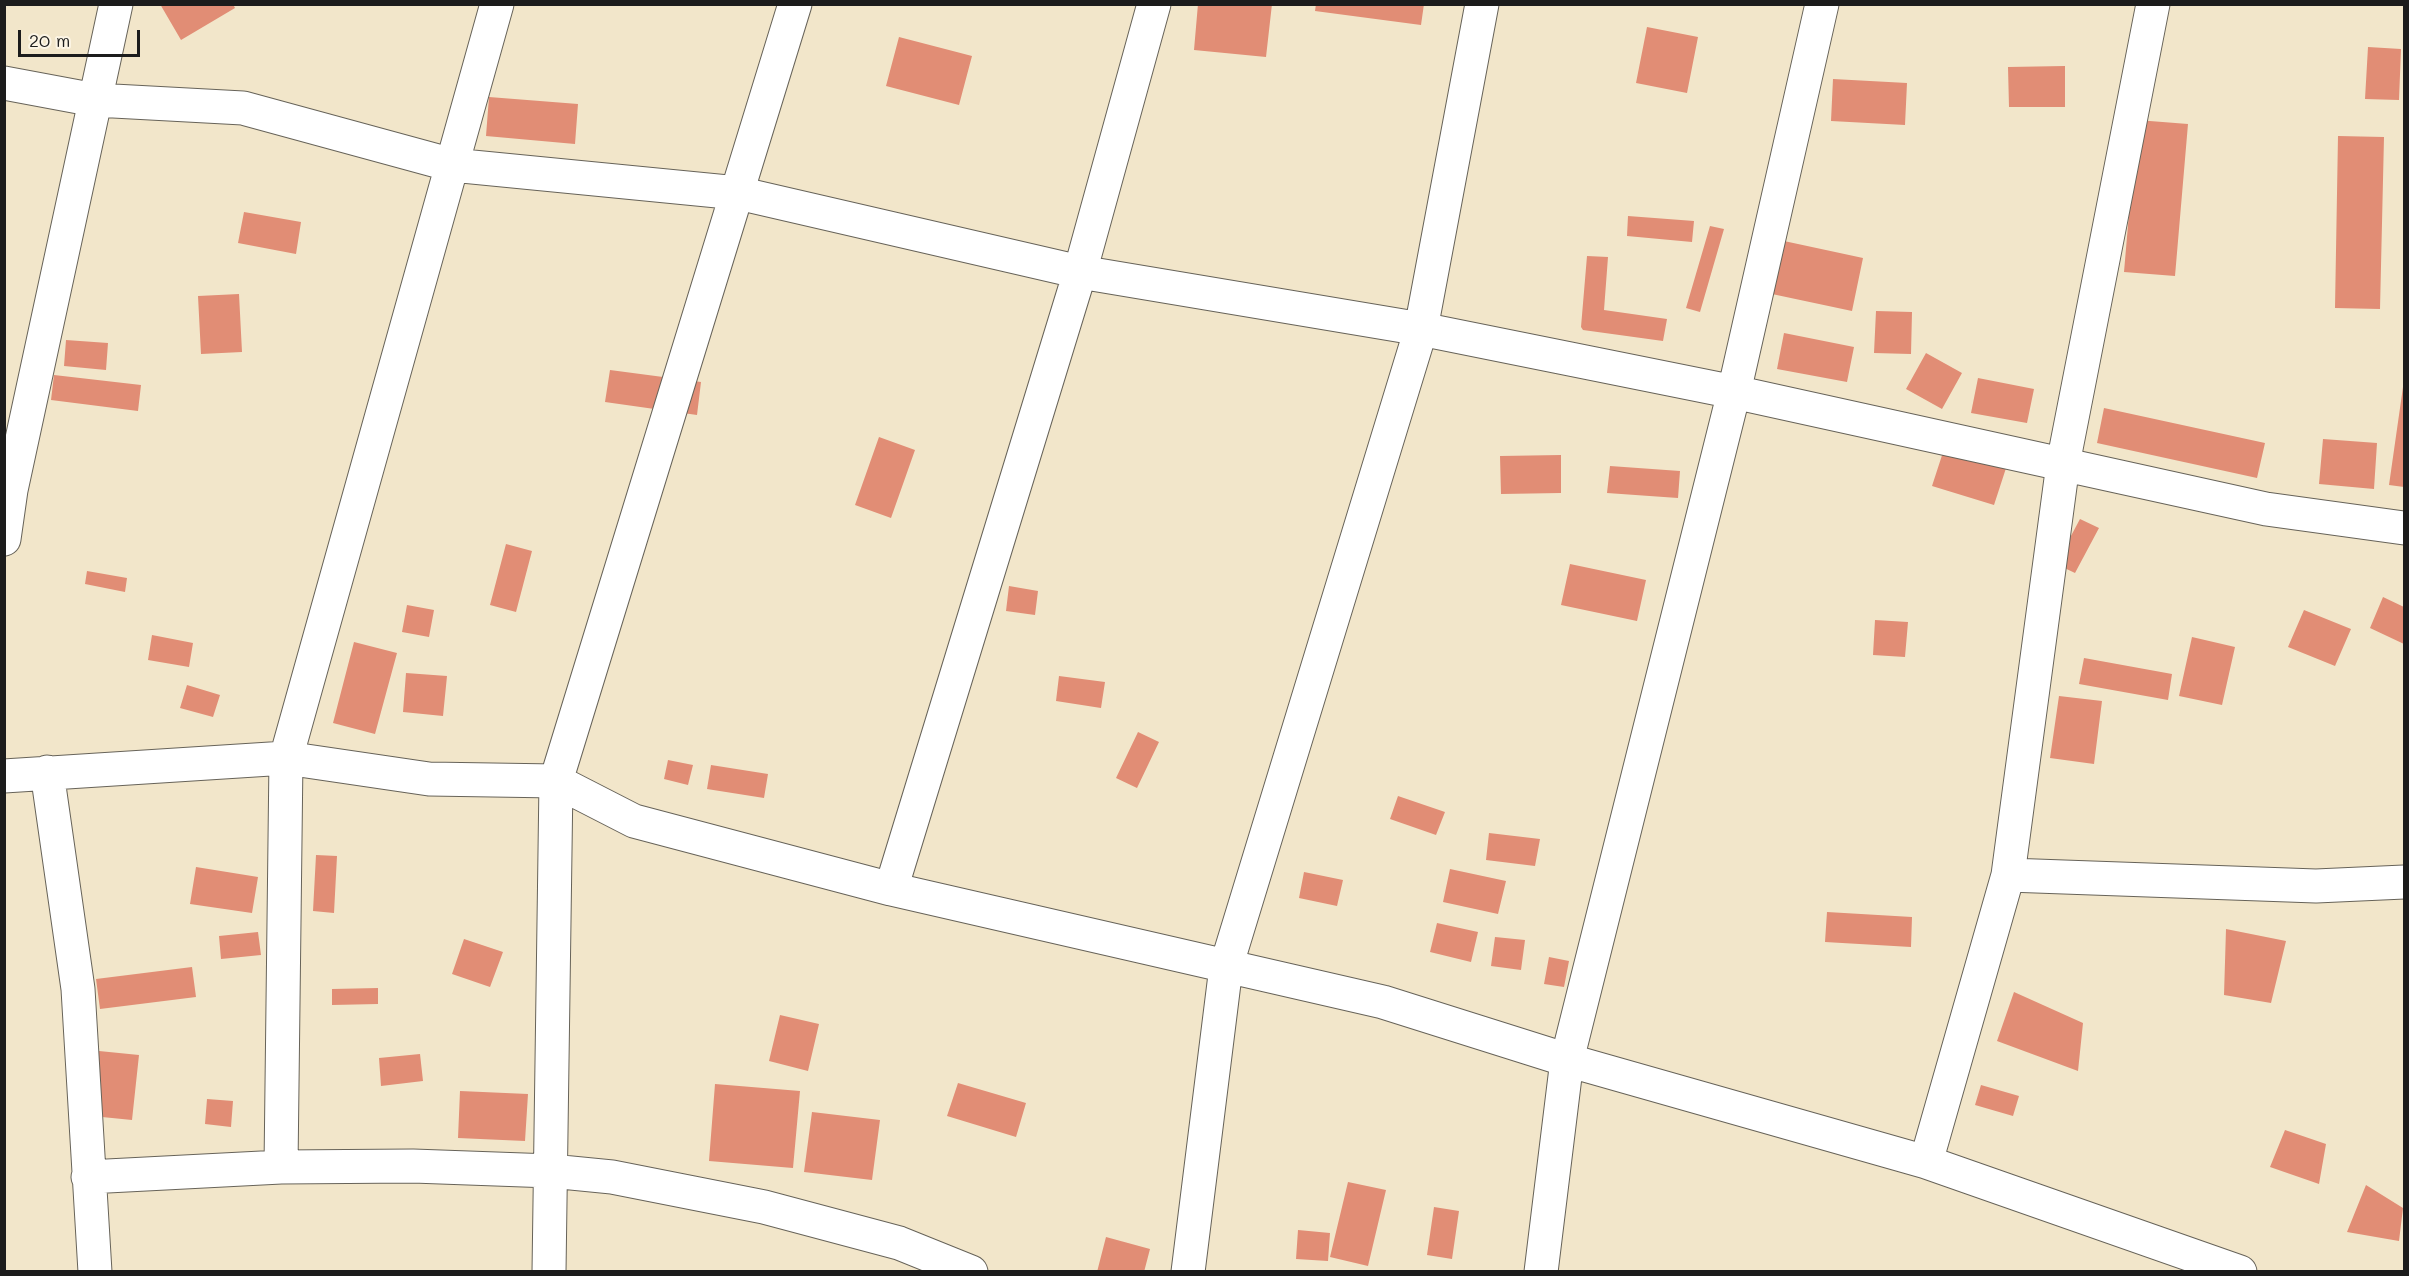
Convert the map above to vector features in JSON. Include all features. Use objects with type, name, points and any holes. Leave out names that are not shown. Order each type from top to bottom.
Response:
[{"type":"street","points":[[4,539],[11,490],[116,4]]},
{"type":"street","points":[[280,1167],[286,758],[496,4]]},
{"type":"street","points":[[549,1272],[556,781],[795,4]]},
{"type":"street","points":[[891,889],[1080,272],[1154,4]]},
{"type":"street","points":[[1188,1272],[1226,967],[1421,329],[1482,4]]},
{"type":"street","points":[[1541,1272],[1567,1060],[1734,392],[1822,4]]},
{"type":"street","points":[[1926,1162],[2008,875],[2063,464],[2153,4]]},
{"type":"street","points":[[4,83],[95,100],[243,108],[452,165],[738,193],[1080,272],[1421,329],[1734,392],[2266,509],[2404,528]]},
{"type":"street","points":[[4,776],[286,758],[429,779],[556,781],[634,821],[891,889],[1383,1002],[1567,1060],[1926,1162],[2240,1272]]},
{"type":"street","points":[[47,772],[78,989],[95,1272]]},
{"type":"street","points":[[2008,875],[2316,886],[2404,882]]},
{"type":"street","points":[[88,1178],[280,1167],[413,1166],[550,1171],[612,1177],[764,1207],[898,1257],[971,1272]]},
{"type":"building","points":[[160,4],[233,4],[235,8],[181,40]]},
{"type":"building","points":[[1198,4],[1272,4],[1266,57],[1194,50]]},
{"type":"building","points":[[1316,4],[1424,4],[1421,25],[1315,11]]},
{"type":"building","points":[[1647,27],[1698,37],[1687,93],[1636,83]]},
{"type":"building","points":[[899,37],[972,56],[959,105],[886,86]]},
{"type":"building","points":[[2368,47],[2401,49],[2399,100],[2365,99]]},
{"type":"building","points":[[2065,66],[2065,107],[2009,107],[2008,67]]},
{"type":"building","points":[[1833,79],[1907,83],[1905,125],[1831,121]]},
{"type":"building","points":[[489,97],[578,104],[575,144],[486,136]]},
{"type":"building","points":[[2137,120],[2188,124],[2175,276],[2124,272]]},
{"type":"building","points":[[2338,136],[2384,137],[2380,309],[2335,308]]},
{"type":"building","points":[[244,212],[301,222],[296,254],[238,243]]},
{"type":"building","points":[[1628,216],[1694,221],[1692,242],[1627,236]]},
{"type":"building","points":[[1710,226],[1724,229],[1700,312],[1686,308]]},
{"type":"building","points":[[1784,241],[1863,258],[1852,311],[1772,294]]},
{"type":"building","points":[[1587,256],[1608,257],[1604,310],[1667,319],[1663,341],[1583,330],[1581,327]]},
{"type":"building","points":[[239,294],[242,352],[201,354],[198,296]]},
{"type":"building","points":[[1876,311],[1912,312],[1911,354],[1874,353]]},
{"type":"building","points":[[1784,333],[1854,347],[1847,382],[1777,369]]},
{"type":"building","points":[[66,340],[108,343],[106,370],[64,366]]},
{"type":"building","points":[[1926,353],[1962,373],[1942,409],[1906,389]]},
{"type":"building","points":[[610,370],[701,382],[697,415],[605,402]]},
{"type":"building","points":[[54,375],[141,385],[138,411],[51,400]]},
{"type":"building","points":[[1978,378],[2034,389],[2027,423],[1971,413]]},
{"type":"building","points":[[2404,387],[2404,487],[2389,485]]},
{"type":"building","points":[[2104,408],[2265,443],[2257,478],[2097,443]]},
{"type":"building","points":[[879,437],[915,450],[891,518],[855,505]]},
{"type":"building","points":[[2323,439],[2377,443],[2374,489],[2319,484]]},
{"type":"building","points":[[1946,443],[2008,462],[1994,505],[1932,486]]},
{"type":"building","points":[[1561,455],[1561,493],[1501,494],[1500,456]]},
{"type":"building","points":[[1610,466],[1680,471],[1678,498],[1607,493]]},
{"type":"building","points":[[2080,519],[2099,528],[2075,573],[2056,564]]},
{"type":"building","points":[[506,544],[532,551],[516,612],[490,605]]},
{"type":"building","points":[[1570,564],[1646,580],[1637,621],[1561,605]]},
{"type":"building","points":[[87,571],[127,578],[125,592],[85,584]]},
{"type":"building","points":[[1009,586],[1038,591],[1035,615],[1006,611]]},
{"type":"building","points":[[2383,597],[2404,607],[2404,644],[2370,628]]},
{"type":"building","points":[[407,605],[434,610],[429,637],[402,632]]},
{"type":"building","points":[[2304,610],[2351,629],[2335,666],[2288,647]]},
{"type":"building","points":[[1875,620],[1908,622],[1905,657],[1873,655]]},
{"type":"building","points":[[152,635],[193,643],[189,667],[148,660]]},
{"type":"building","points":[[2192,637],[2235,647],[2222,705],[2179,696]]},
{"type":"building","points":[[354,642],[397,653],[375,734],[333,723]]},
{"type":"building","points":[[2084,658],[2172,674],[2168,700],[2079,684]]},
{"type":"building","points":[[406,673],[447,676],[443,716],[403,712]]},
{"type":"building","points":[[1059,676],[1105,682],[1101,708],[1056,701]]},
{"type":"building","points":[[187,685],[220,695],[213,717],[180,708]]},
{"type":"building","points":[[2059,696],[2102,701],[2094,764],[2050,758]]},
{"type":"building","points":[[1138,732],[1159,742],[1137,788],[1116,778]]},
{"type":"building","points":[[668,760],[693,765],[688,785],[664,779]]},
{"type":"building","points":[[711,765],[768,774],[764,798],[707,789]]},
{"type":"building","points":[[1398,796],[1445,812],[1436,835],[1390,819]]},
{"type":"building","points":[[1489,833],[1540,839],[1535,866],[1486,860]]},
{"type":"building","points":[[316,855],[337,856],[334,913],[313,911]]},
{"type":"building","points":[[196,867],[258,877],[252,913],[190,904]]},
{"type":"building","points":[[1450,869],[1506,881],[1498,914],[1443,902]]},
{"type":"building","points":[[1304,872],[1343,880],[1337,906],[1299,898]]},
{"type":"building","points":[[1827,912],[1912,917],[1911,947],[1825,942]]},
{"type":"building","points":[[1437,923],[1478,932],[1471,962],[1430,952]]},
{"type":"building","points":[[2226,929],[2286,941],[2271,1003],[2224,995]]},
{"type":"building","points":[[258,932],[261,955],[221,959],[219,936]]},
{"type":"building","points":[[1495,937],[1525,940],[1521,970],[1491,966]]},
{"type":"building","points":[[464,939],[503,952],[490,987],[452,974]]},
{"type":"building","points":[[1549,957],[1569,961],[1564,987],[1544,984]]},
{"type":"building","points":[[192,967],[196,997],[100,1009],[96,979]]},
{"type":"building","points":[[378,988],[378,1004],[332,1005],[332,989]]},
{"type":"building","points":[[2014,992],[2083,1023],[2078,1071],[1997,1041]]},
{"type":"building","points":[[780,1015],[819,1024],[808,1071],[769,1061]]},
{"type":"building","points":[[99,1051],[139,1055],[132,1120],[92,1116]]},
{"type":"building","points":[[420,1054],[423,1081],[381,1086],[379,1058]]},
{"type":"building","points":[[958,1083],[1026,1103],[1016,1137],[947,1116]]},
{"type":"building","points":[[715,1084],[800,1091],[793,1168],[709,1161]]},
{"type":"building","points":[[1981,1085],[2019,1096],[2013,1116],[1975,1105]]},
{"type":"building","points":[[460,1091],[528,1094],[525,1141],[458,1138]]},
{"type":"building","points":[[207,1099],[233,1101],[231,1127],[205,1124]]},
{"type":"building","points":[[812,1112],[880,1120],[872,1180],[804,1172]]},
{"type":"building","points":[[2285,1130],[2326,1144],[2319,1184],[2270,1167]]},
{"type":"building","points":[[1348,1182],[1386,1190],[1368,1266],[1330,1257]]},
{"type":"building","points":[[2366,1185],[2403,1208],[2399,1241],[2347,1232]]},
{"type":"building","points":[[1434,1207],[1459,1211],[1452,1259],[1427,1255]]},
{"type":"building","points":[[1298,1230],[1330,1233],[1328,1261],[1296,1259]]},
{"type":"building","points":[[1106,1237],[1150,1249],[1144,1272],[1097,1272]]}]
